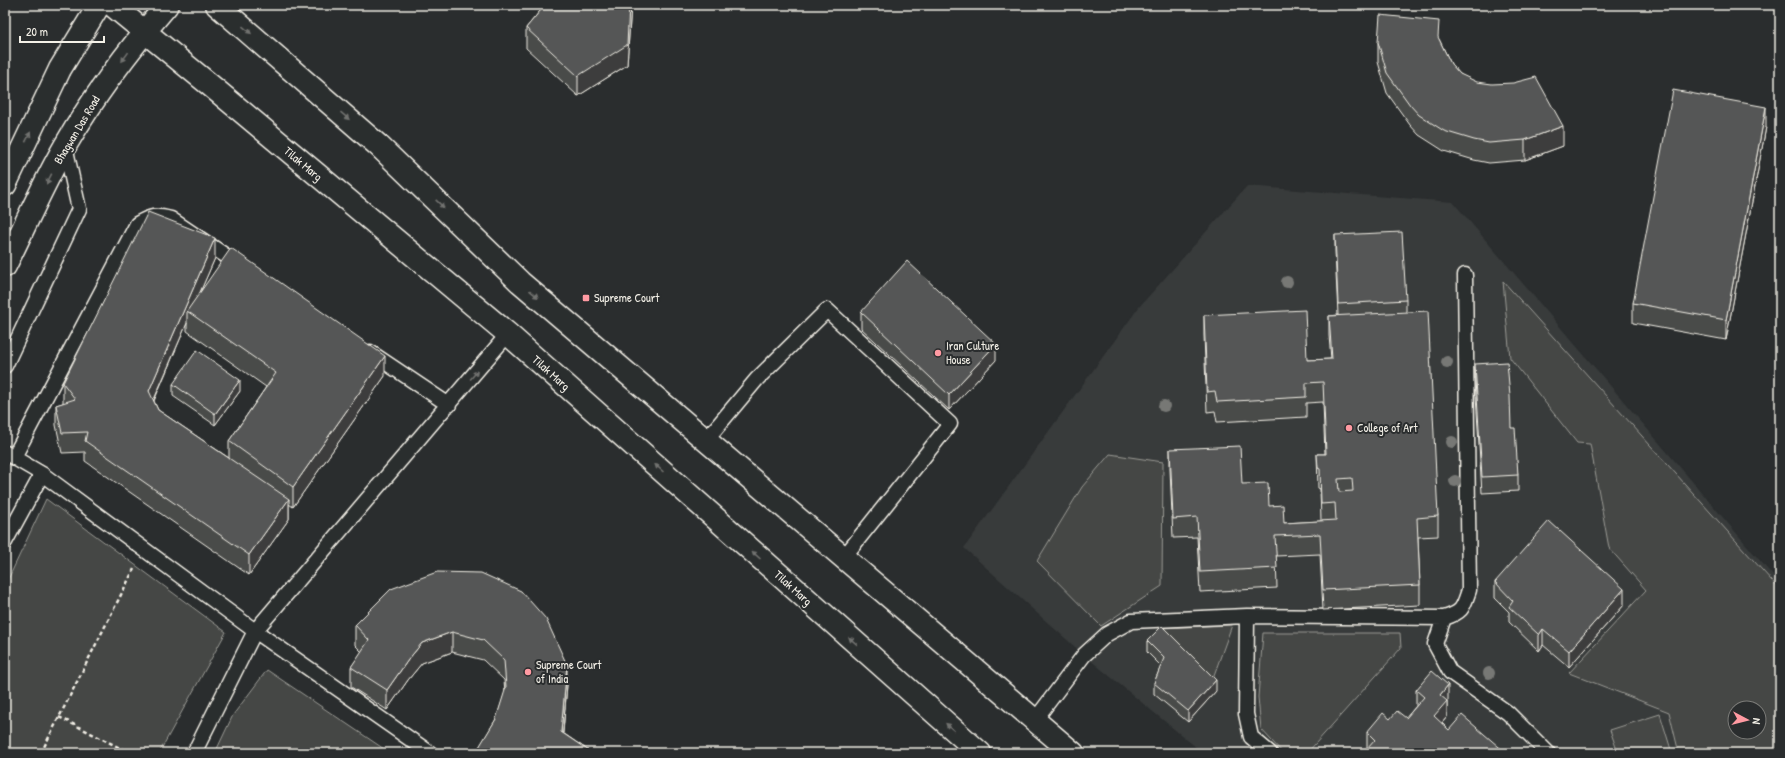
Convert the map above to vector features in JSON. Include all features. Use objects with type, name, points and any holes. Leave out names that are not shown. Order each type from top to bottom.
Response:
[{"type":"main road","points":[[5,185],[60,69],[99,5]]},
{"type":"main road","name":"Tilak Marg","points":[[112,5],[508,334],[980,753]]},
{"type":"main road","name":"Bhagwan Das Road","points":[[5,266],[65,146],[101,91],[144,31],[167,5]]},
{"type":"main road","points":[[217,5],[379,146],[520,282],[1073,753]]},
{"type":"lane","points":[[5,366],[79,209],[65,146]]},
{"type":"lane","points":[[250,272],[171,219],[158,215],[147,218],[137,224],[9,455],[42,474],[256,631],[430,753]]},
{"type":"lane","points":[[1035,720],[1084,655],[1107,634],[1131,621],[1248,616],[1444,618],[1458,614],[1465,604],[1469,590],[1465,275]]},
{"type":"lane","points":[[706,440],[757,379],[827,310],[950,424],[844,557]]},
{"type":"lane","points":[[194,753],[256,631],[508,334]]},
{"type":"lane","points":[[356,343],[449,405]]},
{"type":"lane","points":[[5,542],[42,474]]},
{"type":"lane","points":[[1248,616],[1246,714],[1251,737],[1270,753]]},
{"type":"lane","points":[[1444,618],[1435,644],[1450,672],[1508,713],[1548,753]]},
{"type":"path","points":[[40,753],[145,549]]},
{"type":"path","points":[[59,717],[130,753]]},
{"type":"shaded area","name":"College of Art","points":[[1247,186],[1453,202],[1780,584],[1780,753],[1203,753],[1084,655],[964,548],[1139,307]]},
{"type":"shaded area","points":[[1503,281],[1780,590],[1780,753],[1679,753],[1669,712],[1569,673],[1646,590],[1609,548],[1590,444],[1577,443],[1510,358]]},
{"type":"shaded area","points":[[1110,454],[1163,462],[1162,586],[1101,626],[1037,561],[1082,487]]},
{"type":"shaded area","points":[[46,499],[226,632],[159,753],[5,753],[5,586]]},
{"type":"shaded area","points":[[1232,625],[1213,678],[1160,628]]},
{"type":"shaded area","points":[[1263,633],[1400,633],[1401,648],[1307,753],[1282,752],[1261,729],[1258,697]]},
{"type":"shaded area","points":[[267,670],[390,753],[215,753],[233,715]]},
{"type":"shaded area","points":[[1660,714],[1672,753],[1618,753],[1610,730]]},
{"type":"building","points":[[545,5],[629,5],[627,45],[578,76],[526,28]]},
{"type":"building","points":[[1380,15],[1439,21],[1438,37],[1451,64],[1460,74],[1477,82],[1492,84],[1513,83],[1536,77],[1563,126],[1525,140],[1489,143],[1444,131],[1419,115],[1387,73],[1378,42]]},
{"type":"building","points":[[1673,90],[1766,107],[1726,320],[1633,303]]},
{"type":"building","points":[[148,212],[215,238],[149,391],[158,410],[289,499],[249,555],[85,441],[87,432],[62,433],[56,405],[75,399],[63,383]]},
{"type":"building","points":[[1402,232],[1406,300],[1338,304],[1335,235]]},
{"type":"building","points":[[231,248],[385,356],[293,487],[229,441],[276,373],[187,311]]},
{"type":"building","points":[[907,261],[996,344],[949,395],[861,312]]},
{"type":"building","points":[[1305,310],[1307,360],[1332,359],[1329,316],[1428,311],[1438,516],[1417,518],[1420,585],[1323,590],[1320,534],[1275,536],[1277,568],[1200,572],[1197,517],[1173,519],[1170,449],[1240,446],[1242,484],[1268,483],[1269,506],[1283,505],[1284,523],[1336,520],[1335,503],[1321,504],[1320,469],[1318,468],[1317,454],[1326,454],[1323,382],[1306,383],[1306,397],[1217,402],[1215,391],[1207,392],[1204,315]],"holes":[[[1352,478],[1353,491],[1339,492],[1338,479]]]},
{"type":"building","points":[[197,350],[240,380],[215,414],[173,384]]},
{"type":"building","points":[[1507,362],[1511,428],[1515,428],[1518,475],[1482,477],[1475,364]]},
{"type":"building","points":[[1549,521],[1624,589],[1569,651],[1543,629],[1539,635],[1509,607],[1513,601],[1495,582]]},
{"type":"building","name":"Supreme Court of India","points":[[437,572],[481,573],[521,591],[546,619],[567,665],[561,732],[592,753],[476,752],[496,719],[506,687],[504,660],[483,640],[452,632],[422,643],[387,690],[351,667],[369,640],[355,625],[391,589]]},
{"type":"building","points":[[1162,626],[1216,680],[1188,711],[1154,683],[1164,658],[1147,641]]},
{"type":"building","points":[[1432,671],[1448,685],[1440,695],[1447,701],[1434,716],[1449,730],[1462,715],[1506,753],[1371,753],[1367,749],[1375,740],[1367,732],[1383,713],[1390,719],[1397,711],[1406,718],[1424,697],[1416,690]]},
{"type":"place","name":"Supreme Court","points":[[586,298]]},
{"type":"place","name":"Iran Culture House","points":[[938,353]]},
{"type":"place","name":"College of Art","points":[[1349,428]]},
{"type":"place","name":"Supreme Court of India","points":[[528,672]]}]
